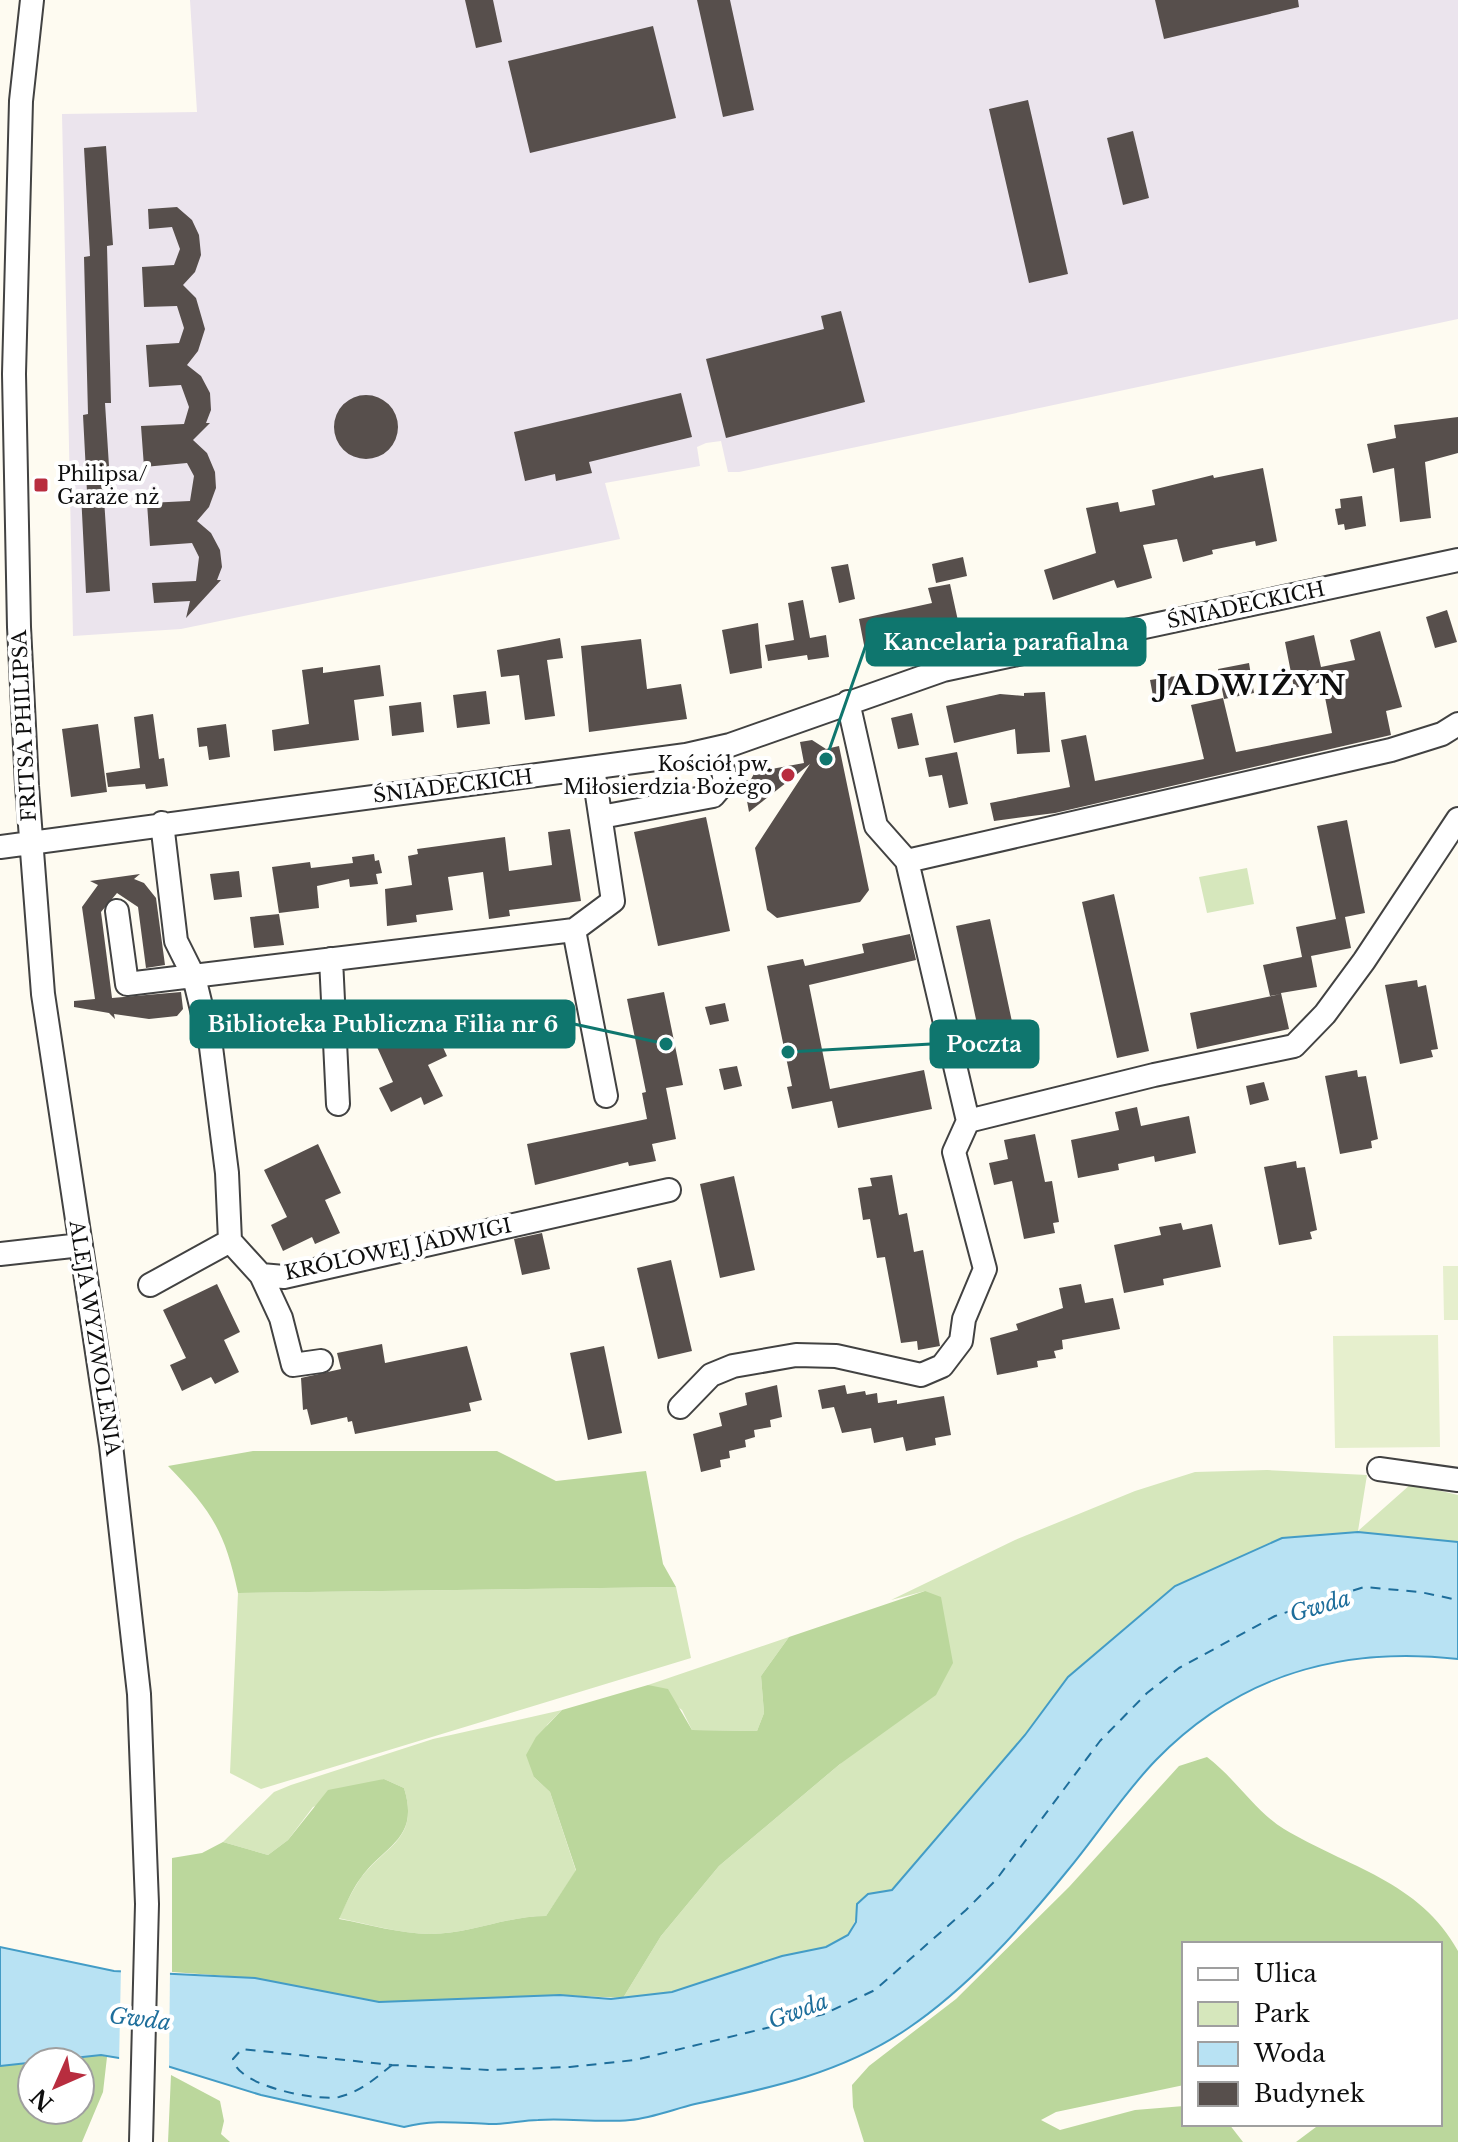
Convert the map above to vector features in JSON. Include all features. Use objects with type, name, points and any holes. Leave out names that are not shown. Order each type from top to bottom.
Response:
[{"type":"street","name":"FRITSA PHILIPSA","points":[[18,0],[22,81]]},
{"type":"street","name":"FRITSA PHILIPSA","points":[[30,842],[14,444],[16,218],[22,81],[32,0]]},
{"type":"street","name":"ŚNIADECKICH","points":[[0,847],[719,749],[943,670],[1458,560]]},
{"type":"street","points":[[680,1407],[711,1375],[733,1366],[796,1355],[836,1356],[921,1375],[942,1366],[961,1341],[964,1319],[985,1269],[954,1152],[968,1121],[907,861],[876,826],[848,702]]},
{"type":"street","points":[[907,861],[1391,750],[1442,734],[1458,724]]},
{"type":"street","points":[[601,817],[713,796],[725,782],[719,749]]},
{"type":"street","points":[[117,911],[127,984],[574,930],[613,901],[593,768]]},
{"type":"street","points":[[968,1121],[1294,1046],[1325,1014],[1364,961],[1458,819]]},
{"type":"street","points":[[150,1285],[230,1241],[227,1173],[211,1047],[194,977],[176,941],[162,823]]},
{"type":"street","name":"ALEJA WYZWOLENIA","points":[[30,842],[43,994],[126,1562],[139,1694],[146,1836],[141,2142]]},
{"type":"street","points":[[574,930],[606,1096]]},
{"type":"street","points":[[331,959],[338,1104]]},
{"type":"street","name":"KRÓLOWEJ JADWIGI","points":[[230,1241],[261,1275],[284,1277],[669,1190]]},
{"type":"street","points":[[0,1254],[81,1245]]},
{"type":"street","points":[[261,1275],[281,1318],[293,1365],[321,1361]]},
{"type":"street","points":[[1379,1469],[1458,1480]]},
{"type":"shaded area","points":[[190,0],[1458,0],[1458,319],[739,472],[728,472],[721,441],[706,443],[697,447],[700,466],[605,483],[620,539],[181,629],[73,636],[62,114],[197,112]]},
{"type":"green space","points":[[1247,868],[1254,904],[1207,913],[1199,877]]},
{"type":"green space","points":[[1443,1266],[1458,1266],[1458,1320],[1444,1320]]},
{"type":"green space","points":[[1438,1335],[1440,1447],[1335,1448],[1333,1336]]},
{"type":"green space","points":[[253,1451],[497,1451],[556,1481],[646,1471],[663,1564],[676,1587],[238,1593],[228,1553],[214,1523],[206,1509],[168,1466]]},
{"type":"green space","points":[[1267,1470],[1367,1475],[1358,1531],[1411,1484],[1458,1495],[1458,1542],[1357,1532],[1282,1538],[1068,1677],[1025,1735],[892,1890],[868,1894],[857,1904],[856,1919],[848,1935],[826,1947],[782,1956],[672,1992],[623,1998],[661,1936],[719,1866],[840,1764],[925,1591],[891,1600],[1015,1540],[1135,1491],[1195,1472]]},
{"type":"green space","points":[[676,1587],[691,1658],[261,1789],[230,1773],[238,1593]]},
{"type":"green space","points":[[925,1591],[941,1597],[953,1663],[936,1695],[840,1764],[719,1866],[661,1936],[623,1998],[560,1995],[379,2002],[255,1978],[172,1972],[172,1858],[202,1853],[223,1842],[268,1855],[288,1840],[328,1790],[384,1779],[404,1788],[408,1805],[404,1830],[360,1879],[339,1919],[396,1931],[430,1934],[546,1916],[576,1870],[550,1792],[534,1777],[526,1755],[536,1737],[562,1710],[648,1685],[668,1689],[692,1730],[757,1731],[764,1713],[761,1676],[789,1637]]},
{"type":"green space","points":[[789,1637],[761,1676],[764,1713],[757,1731],[692,1730],[682,1710],[648,1685]]},
{"type":"green space","points":[[562,1710],[547,1725],[534,1777],[550,1792],[576,1871],[546,1916],[430,1934],[396,1931],[338,1918],[360,1879],[404,1831],[408,1805],[404,1788],[384,1779],[313,1807],[288,1840],[268,1855],[223,1842],[274,1792],[291,1785],[433,1739]]},
{"type":"green space","points":[[1207,1757],[1274,1822],[1403,1892],[1442,1927],[1458,1951],[1458,2142],[1296,2142],[1317,2126],[1442,2126],[1442,1942],[1182,1942],[1182,2085],[1056,2112],[1041,2120],[1060,2130],[1135,2110],[1182,2106],[1182,2126],[1231,2126],[1243,2142],[864,2142],[853,2107],[852,2085],[869,2066],[956,1999],[1069,1887],[1179,1766]]},
{"type":"green space","points":[[96,2056],[107,2057],[103,2092],[96,2109]]},
{"type":"green space","points":[[16,2064],[16,2126],[89,2126],[82,2142],[0,2142],[0,2066]]},
{"type":"green space","points":[[171,2075],[220,2101],[224,2121],[221,2134],[230,2142],[168,2142]]},
{"type":"water","name":"Gwda","points":[[1358,1532],[1458,1542],[1458,1659],[1374,1657],[1334,1663],[1295,1672],[1222,1706],[1188,1730],[1156,1760],[1032,1913],[973,1976],[907,2029],[831,2068],[778,2085],[638,2119],[532,2120],[495,2124],[436,2122],[404,2127],[261,2095],[167,2066],[96,2056],[96,2046],[16,2046],[16,2064],[0,2066],[0,1947],[114,1971],[255,1978],[379,2002],[560,1995],[611,1999],[672,1992],[782,1956],[826,1947],[848,1935],[856,1922],[857,1904],[868,1894],[892,1890],[1025,1735],[1068,1677],[1175,1586],[1282,1538]]},
{"type":"pier","points":[[121,1967],[170,1968],[169,2071],[119,2064]]},
{"type":"building","points":[[465,0],[493,0],[502,42],[476,48]]},
{"type":"building","points":[[697,0],[730,0],[754,110],[723,117]]},
{"type":"building","points":[[1155,0],[1298,0],[1299,7],[1164,39]]},
{"type":"building","points":[[653,26],[676,118],[530,153],[508,61]]},
{"type":"building","points":[[1028,100],[1068,274],[1029,283],[989,109]]},
{"type":"building","points":[[1133,131],[1149,198],[1123,205],[1107,138]]},
{"type":"building","points":[[106,146],[113,245],[107,246],[111,403],[105,403],[110,482],[103,483],[110,591],[86,593],[81,493],[87,492],[83,415],[88,414],[84,257],[90,256],[84,148]]},
{"type":"building","points":[[177,207],[192,220],[199,235],[201,255],[195,272],[183,285],[196,298],[205,329],[198,351],[187,365],[201,376],[210,393],[211,410],[206,423],[210,423],[193,440],[207,453],[215,472],[216,488],[209,507],[197,521],[211,533],[220,550],[222,567],[217,580],[221,580],[186,618],[190,601],[154,603],[152,583],[196,581],[199,557],[192,543],[150,546],[147,503],[190,501],[194,476],[187,463],[144,467],[141,426],[184,424],[189,407],[181,385],[149,387],[146,345],[179,343],[184,328],[177,306],[144,307],[142,267],[174,265],[180,249],[172,227],[149,229],[148,209]]},
{"type":"building","points":[[841,311],[865,402],[726,438],[706,359],[824,329],[821,316]]},
{"type":"building","points":[[681,393],[692,437],[589,462],[592,473],[556,481],[555,474],[525,481],[514,432]]},
{"type":"building","points":[[366,395],[389,404],[398,427],[389,450],[366,459],[343,450],[334,427],[343,404]]},
{"type":"building","points":[[1458,417],[1458,453],[1425,462],[1431,518],[1400,522],[1394,468],[1373,473],[1367,444],[1396,438],[1394,425]]},
{"type":"building","points":[[1263,468],[1277,541],[1256,546],[1255,541],[1212,550],[1213,554],[1183,562],[1177,539],[1143,545],[1152,578],[1117,588],[1114,580],[1053,600],[1044,570],[1096,553],[1086,508],[1118,502],[1120,512],[1155,505],[1152,490],[1213,475],[1214,478]]},
{"type":"building","points":[[1362,496],[1366,526],[1345,530],[1344,524],[1338,525],[1335,509],[1341,508],[1340,499]]},
{"type":"building","points":[[963,557],[967,576],[936,583],[932,564]]},
{"type":"building","points":[[848,564],[855,599],[839,603],[831,567]]},
{"type":"building","points":[[950,584],[960,630],[939,635],[938,629],[896,636],[897,643],[865,650],[859,619],[932,603],[928,588]]},
{"type":"building","points":[[803,600],[810,638],[826,635],[829,657],[808,660],[807,655],[768,661],[765,645],[794,640],[788,603]]},
{"type":"building","points":[[1447,610],[1457,642],[1435,648],[1426,617]]},
{"type":"building","points":[[758,623],[762,668],[730,674],[722,630]]},
{"type":"building","points":[[1380,631],[1402,707],[1386,711],[1391,735],[1055,813],[994,821],[990,803],[1070,787],[1061,740],[1086,735],[1095,781],[1204,759],[1191,705],[1223,698],[1236,752],[1332,733],[1322,682],[1294,688],[1285,642],[1314,635],[1321,667],[1355,660],[1350,640]]},
{"type":"building","points":[[560,638],[563,658],[547,660],[555,716],[525,720],[519,675],[501,677],[497,650]]},
{"type":"building","points":[[641,639],[647,689],[681,684],[687,719],[589,732],[581,646]]},
{"type":"building","points":[[1249,663],[1254,693],[1224,699],[1218,669]]},
{"type":"building","points":[[380,665],[384,696],[354,700],[359,740],[274,751],[272,730],[309,724],[302,670],[323,667],[323,673]]},
{"type":"building","points":[[1182,675],[1185,696],[1154,701],[1150,680]]},
{"type":"building","points":[[486,691],[490,724],[457,728],[453,695]]},
{"type":"building","points":[[1045,692],[1050,752],[1017,754],[1015,729],[954,743],[946,706],[1000,694],[1024,696],[1024,693]]},
{"type":"building","points":[[421,702],[424,732],[392,736],[389,706]]},
{"type":"building","points":[[912,713],[919,745],[898,749],[891,718]]},
{"type":"building","points":[[153,714],[159,759],[164,758],[168,786],[146,789],[145,784],[108,787],[106,773],[140,768],[134,717]]},
{"type":"building","points":[[98,724],[107,792],[71,797],[62,729]]},
{"type":"building","points":[[226,724],[230,757],[209,760],[207,746],[199,747],[197,728]]},
{"type":"building","points":[[812,740],[826,749],[839,746],[869,890],[860,902],[777,918],[767,910],[755,848],[810,764],[749,812],[743,779],[750,781],[755,772],[804,763],[800,742]]},
{"type":"building","points":[[957,752],[968,804],[949,808],[942,775],[929,777],[925,758]]},
{"type":"building","points":[[706,817],[730,931],[658,946],[634,832]]},
{"type":"building","points":[[1347,820],[1365,913],[1345,917],[1351,948],[1311,956],[1317,987],[1281,993],[1289,1029],[1197,1049],[1190,1013],[1281,994],[1270,996],[1263,965],[1302,957],[1296,927],[1336,919],[1317,826]]},
{"type":"building","points":[[570,829],[581,901],[509,910],[510,916],[489,919],[483,872],[448,877],[453,910],[416,915],[417,922],[387,926],[385,889],[412,885],[408,856],[418,854],[417,849],[505,837],[509,871],[552,865],[548,832]]},
{"type":"building","points":[[374,854],[382,873],[376,874],[378,884],[350,887],[349,879],[317,886],[319,908],[279,913],[272,867],[310,862],[311,868],[353,863],[352,857]]},
{"type":"building","points":[[239,871],[242,897],[214,900],[210,874]]},
{"type":"building","points":[[140,874],[134,879],[144,883],[156,898],[165,965],[146,968],[138,907],[117,893],[101,912],[112,998],[181,992],[183,1009],[177,1016],[149,1019],[114,1014],[115,1019],[109,1013],[74,1007],[74,1001],[95,999],[82,907],[98,885],[90,881]]},
{"type":"building","points":[[1114,894],[1149,1051],[1117,1058],[1082,902]]},
{"type":"building","points":[[279,914],[284,945],[254,948],[250,917]]},
{"type":"building","points":[[990,919],[1020,1059],[986,1066],[956,926]]},
{"type":"building","points":[[910,934],[916,960],[809,985],[830,1089],[924,1070],[932,1109],[838,1128],[832,1101],[792,1109],[787,1087],[792,1086],[767,966],[803,959],[805,966],[864,953],[862,944]]},
{"type":"building","points":[[1417,980],[1418,987],[1426,985],[1438,1049],[1431,1050],[1433,1057],[1400,1064],[1385,985]]},
{"type":"building","points":[[664,992],[683,1085],[666,1088],[676,1139],[652,1144],[656,1161],[629,1166],[628,1162],[535,1185],[527,1144],[647,1119],[642,1093],[646,1092],[627,999]]},
{"type":"building","points":[[725,1003],[729,1021],[710,1025],[705,1007]]},
{"type":"building","points":[[426,1010],[447,1056],[428,1065],[443,1096],[424,1105],[421,1097],[391,1112],[379,1088],[393,1082],[372,1036]]},
{"type":"building","points":[[737,1066],[742,1086],[724,1090],[719,1069]]},
{"type":"building","points":[[1357,1070],[1358,1077],[1366,1076],[1378,1139],[1371,1141],[1372,1148],[1340,1154],[1325,1076]]},
{"type":"building","points":[[1264,1082],[1269,1100],[1250,1105],[1246,1086]]},
{"type":"building","points":[[1137,1107],[1141,1126],[1189,1116],[1196,1153],[1155,1162],[1154,1156],[1118,1164],[1119,1170],[1078,1178],[1071,1140],[1119,1130],[1115,1112]]},
{"type":"building","points":[[1035,1134],[1045,1182],[1052,1181],[1059,1222],[1053,1223],[1055,1233],[1024,1239],[1012,1181],[994,1185],[989,1163],[1008,1159],[1004,1140]]},
{"type":"building","points":[[318,1144],[341,1193],[325,1200],[340,1233],[315,1244],[312,1237],[283,1251],[271,1225],[287,1217],[264,1170]]},
{"type":"building","points":[[1296,1161],[1297,1168],[1305,1167],[1317,1230],[1310,1232],[1312,1239],[1279,1245],[1264,1167]]},
{"type":"building","points":[[892,1175],[899,1215],[907,1213],[914,1252],[923,1250],[940,1346],[918,1350],[917,1341],[901,1343],[885,1257],[877,1258],[870,1219],[863,1220],[858,1188],[872,1186],[870,1178]]},
{"type":"building","points":[[734,1176],[755,1270],[720,1278],[700,1184]]},
{"type":"building","points":[[1181,1223],[1183,1230],[1212,1224],[1221,1267],[1163,1279],[1164,1285],[1124,1293],[1114,1245],[1161,1235],[1159,1227]]},
{"type":"building","points":[[542,1233],[550,1269],[522,1275],[514,1239]]},
{"type":"building","points":[[671,1260],[692,1351],[658,1359],[637,1268]]},
{"type":"building","points":[[217,1284],[240,1332],[224,1340],[239,1372],[215,1384],[211,1377],[182,1391],[170,1365],[186,1358],[163,1310]]},
{"type":"building","points":[[1081,1284],[1085,1303],[1113,1298],[1120,1329],[1062,1340],[1063,1349],[1054,1351],[1056,1358],[1037,1361],[1038,1367],[997,1375],[990,1338],[1018,1330],[1016,1324],[1063,1308],[1059,1288]]},
{"type":"building","points":[[382,1344],[385,1363],[467,1346],[482,1400],[469,1403],[471,1411],[355,1434],[352,1421],[348,1422],[347,1417],[311,1425],[307,1409],[303,1410],[301,1378],[341,1369],[337,1353]]},
{"type":"building","points":[[604,1346],[622,1433],[588,1440],[570,1353]]},
{"type":"building","points":[[777,1385],[782,1417],[770,1420],[771,1427],[754,1430],[755,1437],[745,1440],[746,1447],[729,1451],[730,1458],[720,1460],[721,1467],[701,1472],[693,1434],[722,1426],[719,1413],[747,1405],[745,1393]]},
{"type":"building","points":[[845,1385],[847,1394],[877,1393],[878,1403],[897,1400],[897,1404],[944,1396],[951,1435],[935,1438],[936,1445],[906,1451],[903,1437],[874,1443],[871,1428],[842,1433],[834,1407],[822,1409],[818,1390]]},
{"type":"ferry route","points":[[392,2065],[354,2092],[328,2098],[296,2094],[262,2084],[238,2069],[233,2059],[242,2049],[392,2065],[491,2070],[570,2067],[635,2060],[824,2014],[875,1990],[966,1910],[996,1880],[1100,1741],[1147,1693],[1179,1668],[1275,1616],[1364,1587],[1420,1592],[1458,1600]]},
{"type":"place","name":"Philipsa/ Garaże nż","points":[[41,485]]},
{"type":"place","name":"Kancelaria parafialna","points":[[826,759]]},
{"type":"place","name":"Kościół pw. Miłosierdzia Bożego","points":[[788,775]]},
{"type":"place","name":"Biblioteka Publiczna Filia nr 6","points":[[666,1044]]},
{"type":"place","name":"Poczta","points":[[788,1052]]},
{"type":"district","name":"JADWIŻYN","points":[[1252,685]]}]
